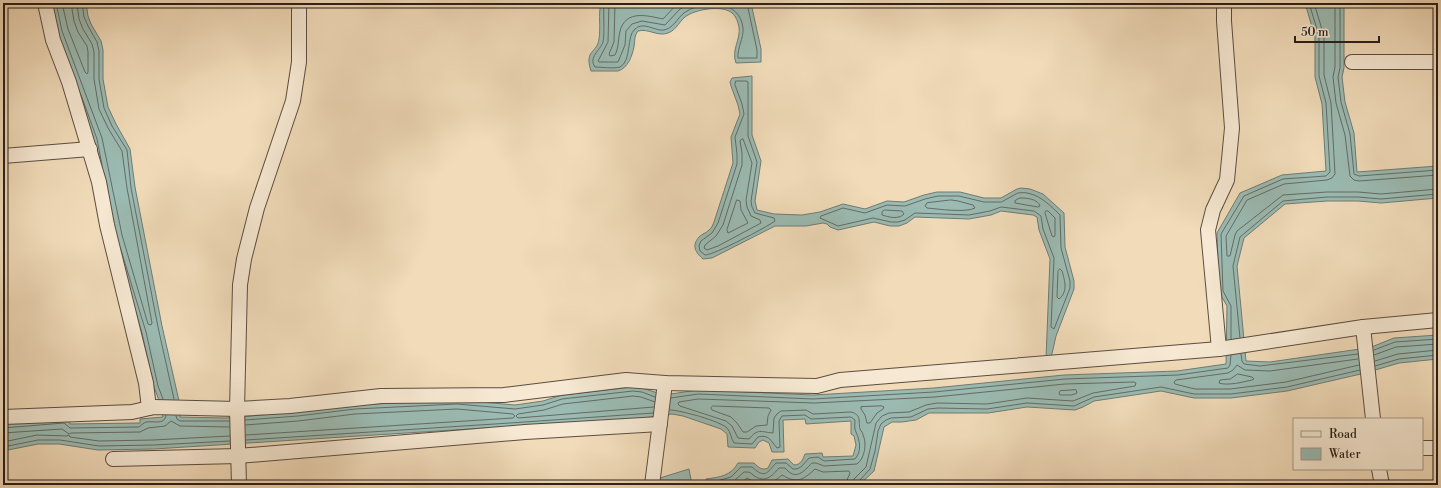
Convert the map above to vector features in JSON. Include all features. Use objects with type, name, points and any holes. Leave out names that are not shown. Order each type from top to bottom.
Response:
[{"type":"street","points":[[45,3],[53,40],[90,149],[99,182],[107,225],[146,383],[154,408]]},
{"type":"street","points":[[239,485],[237,411],[239,301],[242,269],[257,208],[293,101],[298,62],[299,3]]},
{"type":"street","points":[[1220,349],[1208,230],[1213,210],[1227,180],[1232,128],[1224,3]]},
{"type":"street","points":[[1352,62],[1438,62]]},
{"type":"street","points":[[3,156],[90,149]]},
{"type":"street","points":[[3,417],[132,412],[154,408],[237,411],[381,396],[504,395],[626,380],[665,388],[817,386],[840,380],[1220,349],[1363,327],[1438,320]]},
{"type":"street","points":[[1363,327],[1373,418]]},
{"type":"street","points":[[652,485],[665,388]]},
{"type":"street","points":[[113,459],[238,452],[661,421]]},
{"type":"street","points":[[1423,448],[1438,448]]},
{"type":"street","points":[[1379,470],[1382,485]]},
{"type":"water","points":[[47,3],[86,3],[91,24],[101,41],[103,50],[103,79],[108,107],[130,149],[135,187],[162,326],[179,401],[180,417],[226,418],[297,412],[354,405],[457,400],[515,405],[543,401],[562,395],[633,387],[642,388],[664,395],[698,390],[813,395],[934,388],[1064,375],[1177,371],[1226,364],[1227,306],[1219,292],[1217,233],[1240,193],[1282,175],[1326,171],[1322,104],[1315,77],[1315,37],[1305,3],[1344,3],[1344,68],[1342,77],[1345,102],[1354,133],[1357,172],[1438,166],[1438,198],[1381,203],[1327,201],[1285,204],[1244,238],[1237,266],[1246,361],[1270,362],[1360,349],[1374,346],[1394,338],[1438,335],[1438,359],[1399,363],[1365,373],[1287,391],[1231,398],[1194,398],[1161,391],[1094,401],[1075,410],[1027,407],[988,413],[929,413],[916,420],[892,422],[884,427],[874,471],[859,485],[708,485],[706,479],[725,475],[732,471],[738,463],[754,463],[764,469],[768,468],[772,460],[788,459],[796,465],[801,461],[805,454],[822,453],[823,457],[853,456],[856,445],[854,436],[851,434],[851,421],[806,424],[805,419],[783,420],[784,452],[772,452],[769,443],[763,440],[759,442],[755,448],[728,447],[727,434],[721,429],[683,416],[672,414],[643,418],[154,449],[98,450],[59,444],[38,444],[3,451],[3,424],[69,419],[70,424],[140,423],[140,419],[163,417],[154,387],[142,333]]},
{"type":"water","points":[[601,3],[751,3],[761,49],[761,62],[736,63],[735,49],[739,36],[737,19],[733,14],[723,9],[710,9],[698,11],[688,15],[671,32],[668,33],[660,34],[642,30],[638,31],[635,37],[632,54],[624,67],[618,71],[591,71],[589,59],[590,55],[598,44]]},
{"type":"water","points":[[752,76],[752,135],[761,161],[755,201],[757,210],[774,214],[802,215],[820,212],[843,204],[865,209],[887,201],[904,202],[937,192],[960,192],[984,198],[1001,198],[1021,188],[1030,189],[1043,194],[1064,213],[1065,247],[1074,281],[1074,289],[1056,336],[1051,358],[1046,358],[1050,259],[1039,230],[1037,217],[1033,215],[1001,211],[991,215],[969,219],[915,217],[907,223],[899,226],[890,226],[874,222],[838,230],[823,223],[806,226],[775,226],[712,258],[703,259],[700,257],[695,249],[695,243],[699,237],[711,228],[714,222],[733,163],[731,137],[740,114],[730,82],[732,78]]},
{"type":"water","points":[[689,469],[692,485],[659,485],[660,478]]}]
